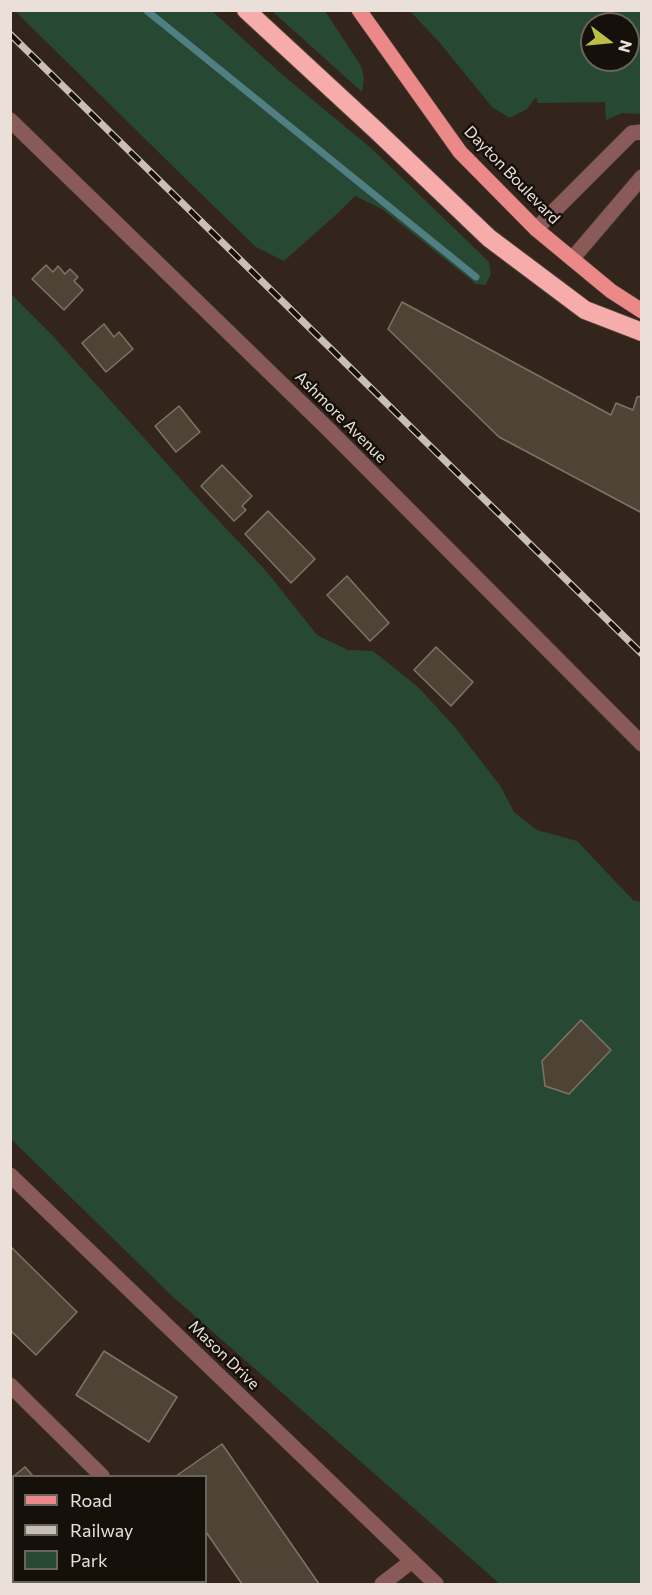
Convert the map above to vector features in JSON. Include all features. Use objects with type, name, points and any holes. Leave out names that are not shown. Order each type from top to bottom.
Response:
[{"type":"highway","points":[[246,10],[489,238],[585,310],[642,332]]},
{"type":"main road","name":"Dayton Boulevard","points":[[359,10],[460,152],[536,230],[611,291],[642,311]]},
{"type":"street","name":"Ashmore Avenue","points":[[10,120],[333,434],[642,744]]},
{"type":"street","points":[[536,230],[632,133],[642,132]]},
{"type":"street","points":[[572,259],[642,177]]},
{"type":"street","name":"Mason Drive","points":[[10,1175],[436,1584]]},
{"type":"street","points":[[10,1385],[101,1475]]},
{"type":"street","points":[[382,1584],[412,1561]]},
{"type":"green space","points":[[15,11],[212,11],[285,77],[371,148],[489,262],[491,274],[485,285],[476,284],[382,209],[355,196],[284,261],[256,247]]},
{"type":"green space","points":[[272,11],[325,11],[361,66],[364,78],[362,92]]},
{"type":"green space","points":[[410,11],[641,11],[641,114],[622,113],[606,120],[605,102],[538,103],[536,97],[527,109],[510,118],[492,107],[440,43]]},
{"type":"green space","points":[[10,293],[53,336],[202,503],[267,572],[317,635],[348,650],[373,651],[418,687],[454,726],[501,787],[514,812],[537,830],[577,841],[633,900],[641,902],[641,1584],[500,1584],[172,1296],[11,1139]]},
{"type":"building","points":[[46,265],[53,272],[58,266],[65,274],[70,269],[78,277],[74,281],[83,290],[64,310],[32,279]]},
{"type":"building","points":[[402,302],[611,415],[616,403],[633,410],[637,397],[642,396],[642,513],[499,437],[388,329]]},
{"type":"building","points":[[104,324],[114,337],[119,332],[133,349],[106,372],[82,343]]},
{"type":"building","points":[[179,406],[200,432],[176,452],[155,426]]},
{"type":"building","points":[[222,465],[252,496],[242,506],[246,510],[234,521],[201,486]]},
{"type":"building","points":[[268,511],[315,559],[291,583],[245,534]]},
{"type":"building","points":[[347,576],[389,623],[370,641],[327,595]]},
{"type":"building","points":[[436,647],[473,682],[451,706],[414,670]]},
{"type":"building","points":[[581,1020],[611,1050],[569,1094],[545,1086],[542,1061]]},
{"type":"building","points":[[10,1246],[77,1312],[36,1355],[10,1330]]},
{"type":"building","points":[[104,1351],[177,1397],[149,1442],[76,1395]]},
{"type":"building","points":[[222,1444],[319,1584],[242,1584],[207,1533],[207,1475],[177,1475]]},
{"type":"building","points":[[25,1467],[32,1475],[15,1475]]},
{"type":"building","points":[[12,1477],[12,1542],[10,1540],[10,1479]]},
{"type":"building","points":[[48,1583],[127,1584],[49,1584]]},
{"type":"waterway","points":[[146,10],[476,277]]},
{"type":"railway","points":[[10,34],[642,654]]}]
